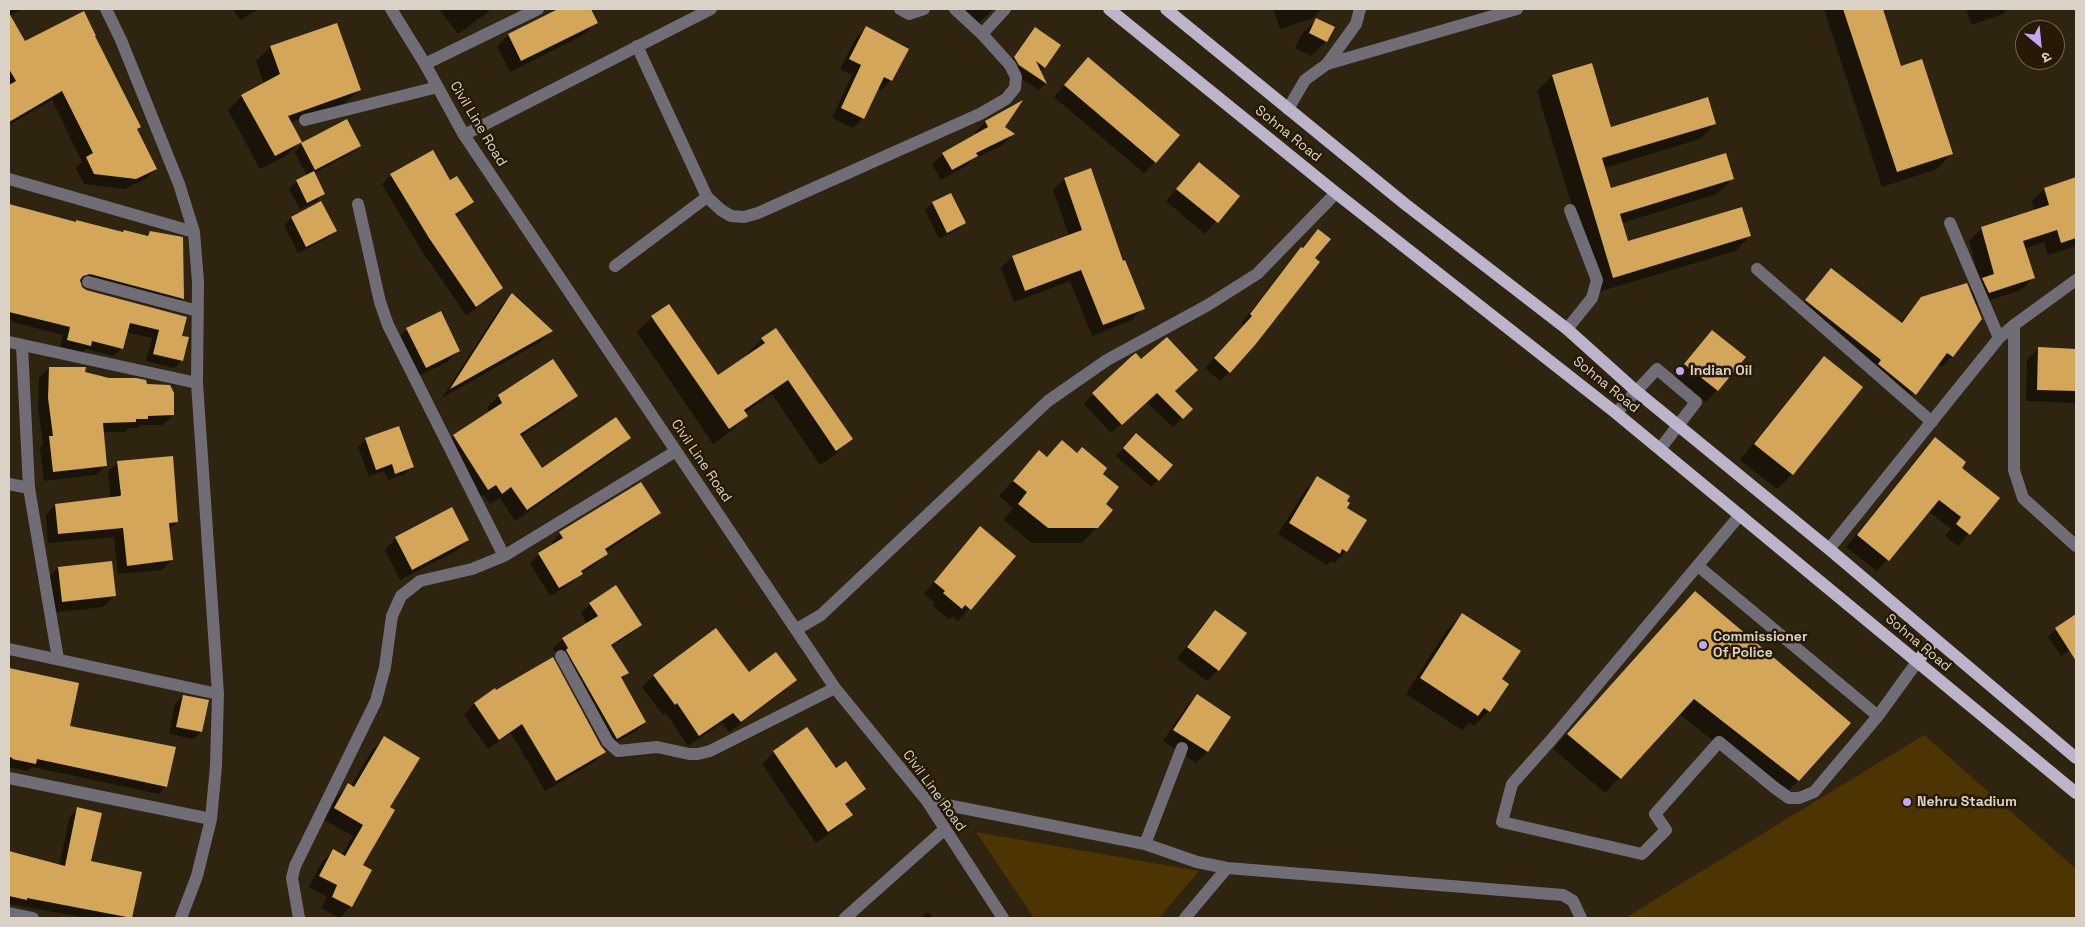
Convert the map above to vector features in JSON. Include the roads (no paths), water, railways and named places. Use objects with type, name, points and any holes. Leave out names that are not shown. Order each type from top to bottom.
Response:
[{"type":"main road","name":"Sohna Road","points":[[1109,9],[1336,193],[1616,413],[2076,793]]},
{"type":"main road","name":"Sohna Road","points":[[1166,9],[1404,204],[1567,329],[1636,391],[1829,549],[2076,758]]},
{"type":"main road","points":[[1917,662],[1935,639]]},
{"type":"street","points":[[106,9],[122,40],[180,184],[194,232],[198,282],[197,383],[218,694],[216,766],[211,819],[197,876],[181,918]]},
{"type":"street","name":"Civil Line Road","points":[[391,9],[425,64],[464,135],[835,688],[927,801],[1003,918]]},
{"type":"street","points":[[425,64],[538,9]]},
{"type":"street","points":[[464,135],[711,9]]},
{"type":"street","points":[[900,9],[909,14],[924,9]]},
{"type":"street","points":[[637,46],[707,197],[721,210],[731,216],[744,217],[758,213],[980,114],[1006,99],[1015,88],[1016,77],[1010,66],[982,34],[955,9]]},
{"type":"street","points":[[982,34],[1005,9]]},
{"type":"street","points":[[1288,109],[1305,80],[1327,64],[1356,24],[1360,9]]},
{"type":"street","points":[[1327,64],[1517,9]]},
{"type":"street","points":[[305,120],[438,87]]},
{"type":"street","points":[[9,179],[194,232]]},
{"type":"street","points":[[797,629],[821,615],[1048,401],[1107,360],[1208,305],[1257,274],[1336,193]]},
{"type":"street","points":[[615,266],[707,197]]},
{"type":"street","points":[[358,204],[380,302],[388,325],[504,556]]},
{"type":"street","points":[[1567,329],[1592,298],[1597,280],[1570,210]]},
{"type":"street","points":[[1950,223],[1999,338]]},
{"type":"street","points":[[1758,270],[1932,422]]},
{"type":"street","points":[[1829,549],[1999,338],[2076,280]]},
{"type":"street","points":[[88,282],[198,311]]},
{"type":"street","points":[[2014,325],[2014,470],[2023,498],[2076,546]]},
{"type":"street","points":[[9,342],[197,383]]},
{"type":"street","points":[[22,346],[29,488],[58,659]]},
{"type":"street","points":[[1616,413],[1657,369],[1696,402],[1660,449]]},
{"type":"street","points":[[299,918],[292,878],[294,866],[376,701],[385,668],[392,616],[401,596],[420,581],[472,569],[504,556],[676,451]]},
{"type":"street","points":[[9,484],[29,488]]},
{"type":"street","points":[[1740,515],[1512,784],[1502,822],[1642,854],[1666,830],[1655,814],[1719,742],[1789,798],[1799,798],[1814,792],[1878,716],[1917,662]]},
{"type":"street","points":[[1698,566],[1878,716]]},
{"type":"street","points":[[9,649],[218,694]]},
{"type":"street","points":[[561,656],[608,742],[618,752],[657,747],[688,754],[710,751],[835,688]]},
{"type":"street","points":[[1145,844],[1182,748]]},
{"type":"street","points":[[9,778],[211,819]]},
{"type":"street","points":[[927,801],[1145,844],[1198,862],[1227,868],[1563,895],[1573,901],[1581,918]]},
{"type":"street","points":[[845,918],[945,829]]},
{"type":"street","points":[[1185,918],[1227,868]]},
{"type":"street","points":[[9,913],[33,918]]},
{"type":"place","name":"Indian Oil","points":[[1680,371]]},
{"type":"place","name":"Commissioner Of Police","points":[[1703,645]]},
{"type":"place","name":"Nehru Stadium","points":[[1907,802]]}]
